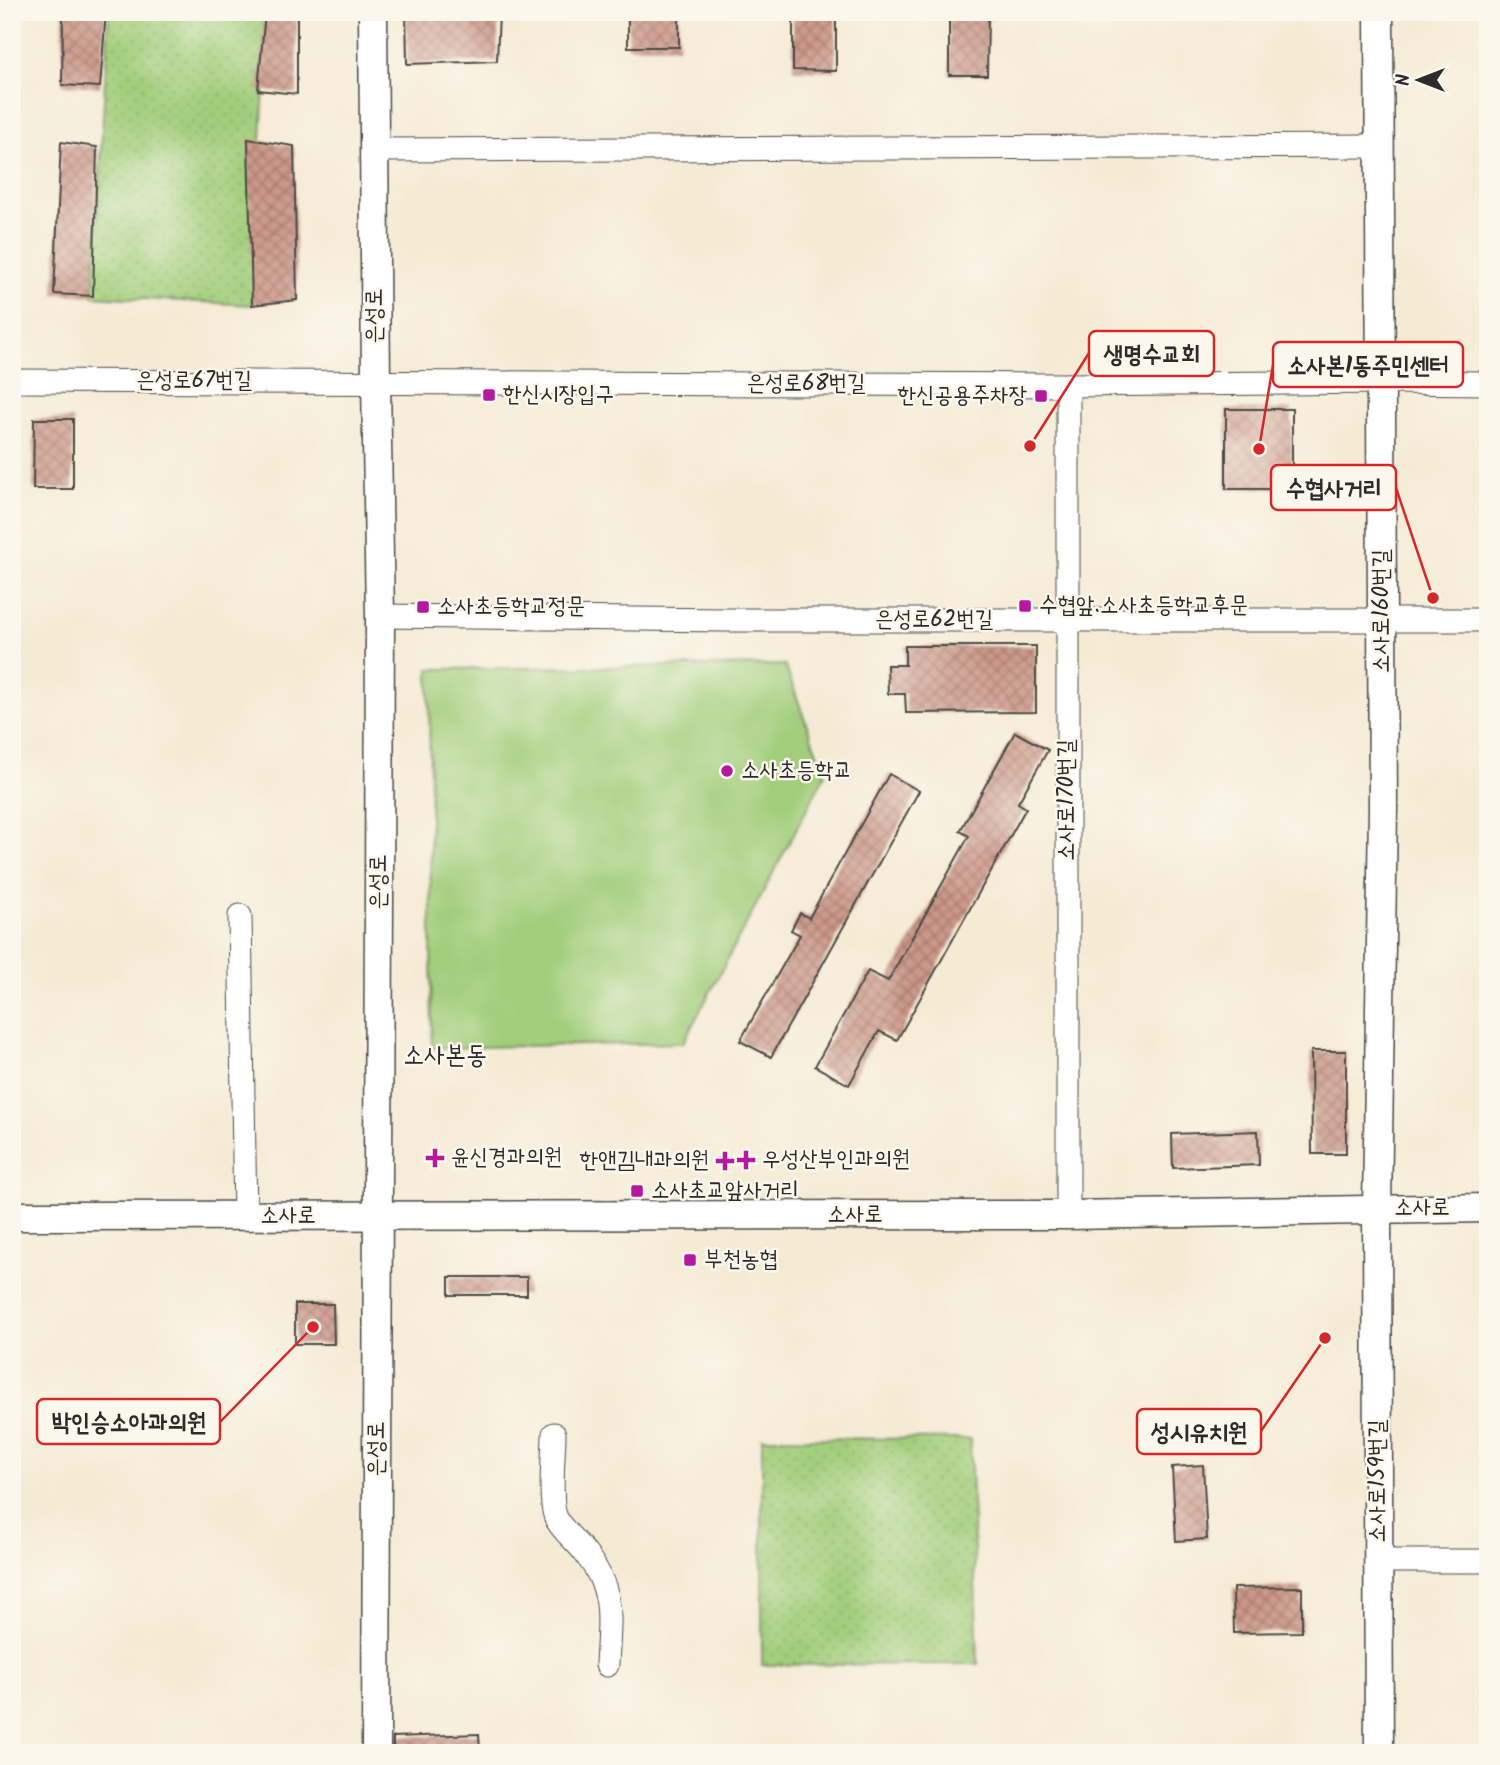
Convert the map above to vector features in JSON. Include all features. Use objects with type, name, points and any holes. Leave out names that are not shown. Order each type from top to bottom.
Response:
[{"type":"street","name":"은성로","points":[[373,12],[380,616],[376,1753]]},
{"type":"street","name":"소사로160번길","points":[[1377,1209],[1383,808],[1380,12]]},
{"type":"street","points":[[374,150],[1380,146]]},
{"type":"street","name":"은성로67번길","points":[[12,381],[376,382]]},
{"type":"street","name":"은성로68번길","points":[[376,382],[1068,385],[1488,383]]},
{"type":"street","name":"소사로170번길","points":[[1068,385],[1068,1215]]},
{"type":"street","name":"은성로62번길","points":[[380,616],[726,620],[1488,620]]},
{"type":"street","points":[[240,916],[245,1216]]},
{"type":"street","name":"소사로","points":[[12,1216],[1068,1215],[1488,1208]]},
{"type":"street","name":"소사로159번길","points":[[1377,1209],[1379,1753]]},
{"type":"street","points":[[554,1434],[553,1507],[556,1520],[587,1555],[607,1591],[610,1611],[607,1665]]},
{"type":"street","points":[[1378,1560],[1488,1561]]},
{"type":"green space","points":[[12,12],[19,12],[16,366],[12,366]]},
{"type":"green space","points":[[109,12],[268,12],[252,305],[93,296]]},
{"type":"green space","points":[[785,665],[825,775],[683,1043],[432,1048],[429,669]]},
{"type":"green space","points":[[762,1438],[970,1439],[978,1664],[762,1665]]},
{"type":"building","points":[[63,12],[106,12],[100,87],[62,85]]},
{"type":"building","points":[[265,12],[297,12],[297,94],[258,90]]},
{"type":"building","points":[[406,12],[499,12],[497,61],[407,64]]},
{"type":"building","points":[[628,12],[679,12],[679,47],[628,47]]},
{"type":"building","points":[[793,12],[836,12],[836,71],[793,70]]},
{"type":"building","points":[[949,12],[988,12],[987,75],[949,75]]},
{"type":"building","points":[[248,139],[294,146],[297,300],[252,305]]},
{"type":"building","points":[[61,142],[97,147],[93,296],[54,294]]},
{"type":"building","points":[[1226,409],[1292,409],[1292,489],[1226,489]]},
{"type":"building","points":[[34,419],[73,419],[73,489],[33,489]]},
{"type":"building","points":[[905,646],[1036,646],[1036,712],[906,713],[905,694],[888,694],[887,665],[905,665]]},
{"type":"building","points":[[1015,732],[1048,750],[1018,803],[1026,808],[897,1040],[879,1031],[849,1085],[815,1066],[868,971],[888,981],[969,836],[960,831]]},
{"type":"building","points":[[889,774],[919,791],[771,1057],[740,1041],[800,935],[791,930],[800,913],[809,918]]},
{"type":"building","points":[[1311,1051],[1346,1051],[1346,1154],[1312,1154]]},
{"type":"building","points":[[1258,1131],[1259,1165],[1173,1168],[1172,1134]]},
{"type":"building","points":[[449,1277],[527,1277],[527,1295],[449,1295]]},
{"type":"building","points":[[295,1304],[333,1304],[334,1344],[295,1344]]},
{"type":"building","points":[[1203,1465],[1207,1539],[1176,1541],[1172,1467]]},
{"type":"building","points":[[1302,1587],[1302,1632],[1234,1633],[1233,1588]]},
{"type":"building","points":[[479,1734],[480,1753],[393,1753],[393,1737]]},
{"type":"place","name":"한신시장입구","points":[[489,395]]},
{"type":"place","name":"한신공용주차장","points":[[1041,396]]},
{"type":"place","name":"생명수교회","points":[[1030,446]]},
{"type":"place","name":"소사본1동주민센터","points":[[1259,449]]},
{"type":"place","name":"수협사거리","points":[[1433,598]]},
{"type":"place","name":"수협앞.소사초등학교후문","points":[[1025,606]]},
{"type":"place","name":"소사초등학교정문","points":[[423,607]]},
{"type":"place","name":"소사초등학교","points":[[727,771]]},
{"type":"place","name":"윤신경과의원","points":[[435,1158]]},
{"type":"place","name":"우성산부인과의원","points":[[746,1160]]},
{"type":"place","name":"한앤김내과의원","points":[[725,1161]]},
{"type":"place","name":"소사초교앞사거리","points":[[637,1191]]},
{"type":"place","name":"부천농협","points":[[690,1260]]},
{"type":"place","name":"박인승소아과의원","points":[[313,1327]]},
{"type":"place","name":"성시유치원","points":[[1325,1338]]},
{"type":"district","name":"소사본동","points":[[445,1056]]}]
